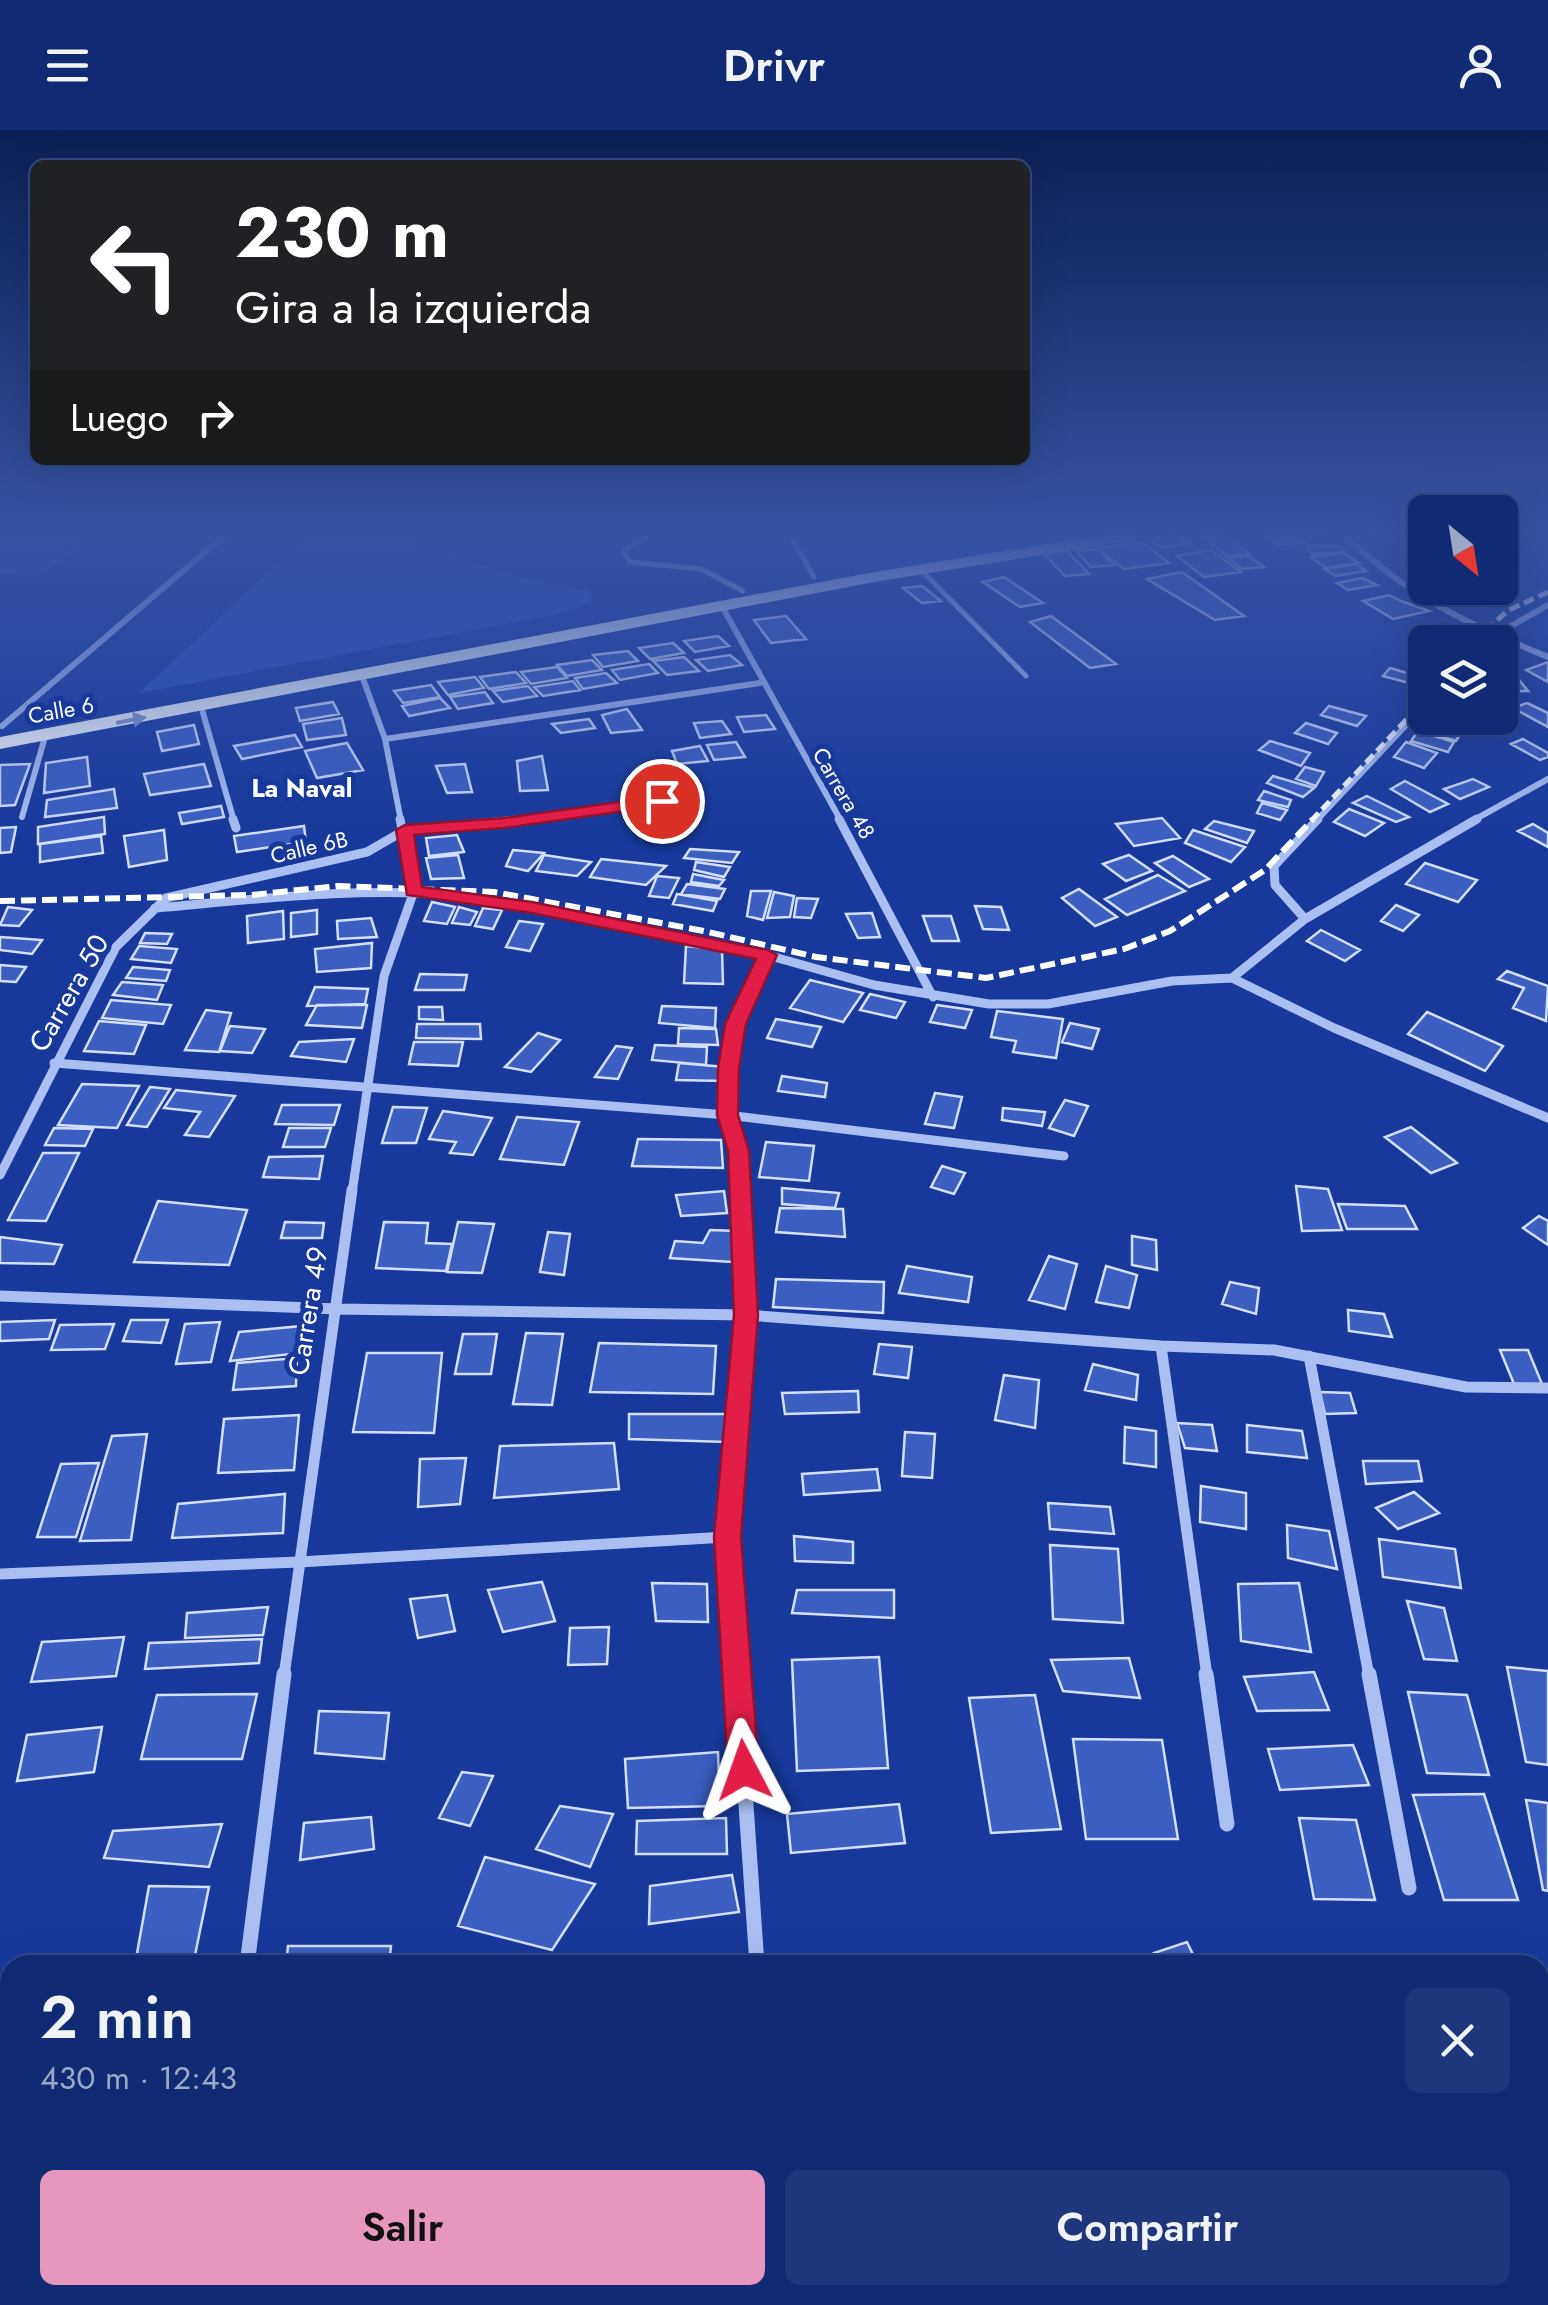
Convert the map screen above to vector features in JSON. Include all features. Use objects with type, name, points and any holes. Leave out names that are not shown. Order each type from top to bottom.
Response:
[{"type":"highway","name":"Calle 6","points":[[1,732],[504,636]]},
{"type":"highway","name":"Calle 6","points":[[1,732],[45,737],[572,636]]},
{"type":"street","points":[[1,732],[109,636]]},
{"type":"street","name":"Carrera 48","points":[[737,636],[882,894],[933,997]]},
{"type":"street","points":[[1518,646],[1548,657]]},
{"type":"street","name":"Carrera 49","points":[[248,1955],[299,1562],[384,976],[414,891],[385,739],[362,676]]},
{"type":"street","points":[[385,739],[760,683]]},
{"type":"street","points":[[201,706],[236,828]]},
{"type":"street","points":[[1305,919],[1275,885],[1274,866],[1408,723]]},
{"type":"street","points":[[22,817],[45,737]]},
{"type":"street","points":[[1232,978],[1305,919],[1374,875],[1548,780]]},
{"type":"street","name":"Calle 6B","points":[[166,898],[367,852],[405,830],[601,812],[693,796]]},
{"type":"street","points":[[155,908],[300,895],[414,891],[532,907],[768,955],[874,986],[988,1004],[1048,1004],[1172,981],[1232,978],[1334,1028],[1548,1118]]},
{"type":"street","name":"Carrera 50","points":[[0,1175],[116,947],[166,898]]},
{"type":"street","points":[[756,1955],[727,1537],[746,1315],[738,1151],[727,1115],[728,1068],[736,1024],[768,955]]},
{"type":"street","points":[[54,1064],[727,1115],[1064,1156]]},
{"type":"street","points":[[0,1296],[337,1309],[746,1315],[1310,1356],[1466,1388],[1548,1388]]},
{"type":"street","points":[[1161,1346],[1227,1824]]},
{"type":"street","points":[[1310,1356],[1410,1888]]},
{"type":"street","points":[[0,1574],[299,1562],[727,1537]]},
{"type":"lane","points":[[987,636],[1026,676]]},
{"type":"shaded area","points":[[199,636],[439,636],[139,693]]},
{"type":"building","points":[[719,636],[729,646],[695,652],[684,641]]},
{"type":"building","points":[[766,636],[806,639],[771,643]]},
{"type":"building","points":[[1049,636],[1079,636],[1116,664],[1090,668]]},
{"type":"building","points":[[673,643],[684,653],[650,659],[639,648]]},
{"type":"building","points":[[628,651],[638,661],[603,667],[593,655]]},
{"type":"building","points":[[730,655],[742,665],[708,671],[696,660]]},
{"type":"building","points":[[684,657],[699,671],[667,675],[653,661]]},
{"type":"building","points":[[592,660],[602,670],[567,676],[557,665]]},
{"type":"building","points":[[1548,662],[1548,682],[1526,670]]},
{"type":"building","points":[[649,664],[658,673],[620,680],[612,670]]},
{"type":"building","points":[[557,667],[567,678],[531,684],[521,672]]},
{"type":"building","points":[[1390,668],[1408,673],[1408,683],[1383,676]]},
{"type":"building","points":[[516,672],[526,683],[489,689],[480,677]]},
{"type":"building","points":[[606,673],[617,683],[583,689],[575,678]]},
{"type":"building","points":[[475,677],[484,688],[448,695],[438,682]]},
{"type":"building","points":[[573,681],[580,690],[543,696],[534,687]]},
{"type":"building","points":[[431,685],[440,697],[403,703],[394,691]]},
{"type":"building","points":[[528,686],[537,696],[503,702],[493,691]]},
{"type":"building","points":[[485,692],[493,703],[458,709],[450,697]]},
{"type":"building","points":[[440,698],[450,708],[409,716],[402,706]]},
{"type":"building","points":[[333,702],[339,714],[300,721],[296,708]]},
{"type":"building","points":[[1527,703],[1548,713],[1548,727],[1518,711],[1518,706]]},
{"type":"building","points":[[1329,706],[1366,716],[1357,726],[1321,715]]},
{"type":"building","points":[[627,709],[642,730],[611,733],[602,715]]},
{"type":"building","points":[[766,715],[775,729],[744,732],[737,717]]},
{"type":"building","points":[[342,718],[346,735],[307,740],[303,724]]},
{"type":"building","points":[[589,719],[595,728],[561,733],[552,724]]},
{"type":"building","points":[[722,721],[731,734],[700,738],[694,723]]},
{"type":"building","points":[[1306,723],[1337,733],[1328,744],[1295,733]]},
{"type":"building","points":[[194,725],[199,744],[162,751],[157,732]]},
{"type":"building","points":[[295,735],[302,747],[242,759],[234,746]]},
{"type":"building","points":[[1415,735],[1431,735],[1454,742],[1448,752],[1411,741]]},
{"type":"building","points":[[1436,735],[1460,735],[1456,741]]},
{"type":"building","points":[[1523,739],[1548,753],[1548,757],[1540,760],[1511,744]]},
{"type":"building","points":[[1270,741],[1310,753],[1301,766],[1259,750]]},
{"type":"building","points":[[736,742],[745,757],[714,760],[707,745]]},
{"type":"building","points":[[1406,742],[1437,753],[1424,768],[1394,757]]},
{"type":"building","points":[[347,743],[363,770],[317,778],[305,751]]},
{"type":"building","points":[[700,746],[708,761],[677,764],[672,751]]},
{"type":"building","points":[[542,756],[548,790],[520,791],[517,761]]},
{"type":"building","points":[[87,757],[90,786],[44,793],[46,763]]},
{"type":"building","points":[[30,764],[15,805],[0,806],[0,765]]},
{"type":"building","points":[[204,764],[211,786],[150,795],[144,774]]},
{"type":"building","points":[[465,764],[472,792],[447,793],[436,766]]},
{"type":"building","points":[[1305,767],[1324,772],[1316,786],[1296,779]]},
{"type":"building","points":[[1273,776],[1314,788],[1303,797],[1267,783]]},
{"type":"building","points":[[1473,779],[1489,787],[1460,799],[1444,789]]},
{"type":"building","points":[[1405,781],[1448,804],[1430,812],[1391,789]]},
{"type":"building","points":[[114,789],[117,808],[45,817],[47,800]]},
{"type":"building","points":[[1264,791],[1291,800],[1288,807],[1258,800]]},
{"type":"building","points":[[1367,796],[1409,817],[1396,822],[1353,803]]},
{"type":"building","points":[[1262,803],[1287,810],[1280,820],[1257,813]]},
{"type":"building","points":[[221,806],[224,817],[182,824],[179,813]]},
{"type":"building","points":[[1349,809],[1384,823],[1365,836],[1334,822]]},
{"type":"building","points":[[104,817],[105,834],[38,844],[38,827]]},
{"type":"building","points":[[1162,818],[1180,838],[1134,846],[1116,824]]},
{"type":"building","points":[[1214,821],[1254,831],[1247,843],[1205,829]]},
{"type":"building","points":[[1533,824],[1548,833],[1548,847],[1518,831]]},
{"type":"building","points":[[304,826],[306,842],[237,852],[234,836]]},
{"type":"building","points":[[16,827],[11,852],[0,853],[0,828]]},
{"type":"building","points":[[164,830],[167,860],[129,867],[124,836]]},
{"type":"building","points":[[1193,830],[1245,847],[1231,862],[1185,843]]},
{"type":"building","points":[[457,835],[464,852],[429,856],[426,838]]},
{"type":"building","points":[[101,836],[103,853],[40,862],[40,844]]},
{"type":"building","points":[[690,849],[739,852],[732,863],[684,858]]},
{"type":"building","points":[[513,850],[544,853],[528,871],[506,866]]},
{"type":"building","points":[[458,855],[464,878],[431,879],[426,858]]},
{"type":"building","points":[[544,855],[591,862],[577,876],[536,871]]},
{"type":"building","points":[[1129,855],[1152,871],[1126,881],[1103,864]]},
{"type":"building","points":[[1173,856],[1209,879],[1189,887],[1155,863]]},
{"type":"building","points":[[601,859],[666,866],[646,885],[590,877]]},
{"type":"building","points":[[696,862],[730,867],[724,877],[694,870]]},
{"type":"building","points":[[1425,863],[1477,880],[1458,902],[1406,884]]},
{"type":"building","points":[[693,874],[724,880],[719,886],[691,882]]},
{"type":"building","points":[[1158,875],[1185,891],[1127,915],[1105,899]]},
{"type":"building","points":[[657,876],[679,878],[669,898],[649,896]]},
{"type":"building","points":[[687,884],[725,889],[720,899],[681,894]]},
{"type":"building","points":[[1079,889],[1117,917],[1095,926],[1062,898]]},
{"type":"building","points":[[751,891],[771,891],[763,920],[747,916]]},
{"type":"building","points":[[774,892],[794,896],[790,917],[767,918]]},
{"type":"building","points":[[677,894],[717,901],[713,911],[673,904]]},
{"type":"building","points":[[797,898],[818,899],[811,918],[794,917]]},
{"type":"building","points":[[432,902],[455,907],[447,924],[424,921]]},
{"type":"building","points":[[1396,905],[1419,915],[1403,931],[1381,921]]},
{"type":"building","points":[[975,906],[1001,907],[1009,930],[983,929]]},
{"type":"building","points":[[8,907],[32,910],[19,926],[0,925]]},
{"type":"building","points":[[459,907],[477,912],[470,925],[452,923]]},
{"type":"building","points":[[483,908],[502,910],[493,929],[475,926]]},
{"type":"building","points":[[317,910],[317,934],[291,937],[291,913]]},
{"type":"building","points":[[283,911],[284,939],[248,943],[247,916]]},
{"type":"building","points":[[872,913],[880,937],[858,938],[846,914]]},
{"type":"building","points":[[923,916],[951,916],[959,941],[932,941]]},
{"type":"building","points":[[371,918],[377,937],[338,939],[337,921]]},
{"type":"building","points":[[519,921],[543,924],[530,951],[506,947]]},
{"type":"building","points":[[1321,930],[1360,950],[1345,961],[1307,941]]},
{"type":"building","points":[[145,933],[172,934],[167,944],[140,943]]},
{"type":"building","points":[[0,937],[42,940],[32,954],[0,950]]},
{"type":"building","points":[[372,943],[371,968],[317,972],[315,949]]},
{"type":"building","points":[[139,946],[177,949],[171,963],[131,959]]},
{"type":"building","points":[[686,946],[722,950],[723,984],[684,983]]},
{"type":"building","points":[[0,965],[26,967],[16,982],[0,981]]},
{"type":"building","points":[[133,967],[170,970],[166,981],[126,978]]},
{"type":"building","points":[[1507,971],[1548,986],[1546,1021],[1513,1008],[1524,988],[1498,979]]},
{"type":"building","points":[[420,974],[467,975],[464,990],[415,990]]},
{"type":"building","points":[[810,980],[863,993],[843,1022],[790,1008]]},
{"type":"building","points":[[122,982],[163,985],[157,1000],[113,995]]},
{"type":"building","points":[[315,987],[368,989],[365,1004],[307,1006]]},
{"type":"building","points":[[870,994],[905,1002],[896,1018],[860,1010]]},
{"type":"building","points":[[111,1000],[171,1005],[163,1024],[102,1018]]},
{"type":"building","points":[[317,1005],[367,1005],[362,1028],[306,1025]]},
{"type":"building","points":[[937,1005],[972,1010],[965,1028],[930,1022]]},
{"type":"building","points":[[662,1006],[716,1008],[715,1028],[659,1023]]},
{"type":"building","points":[[419,1007],[442,1007],[443,1020],[419,1019]]},
{"type":"building","points":[[206,1010],[231,1013],[219,1052],[185,1050]]},
{"type":"building","points":[[997,1011],[1063,1019],[1056,1058],[1013,1052],[1016,1041],[991,1037]]},
{"type":"building","points":[[1427,1012],[1503,1046],[1485,1071],[1408,1034]]},
{"type":"building","points":[[776,1019],[821,1027],[812,1047],[767,1038]]},
{"type":"building","points":[[99,1021],[146,1025],[134,1054],[84,1051]]},
{"type":"building","points":[[1070,1023],[1099,1029],[1092,1049],[1062,1042]]},
{"type":"building","points":[[417,1024],[480,1024],[481,1039],[416,1038]]},
{"type":"building","points":[[230,1026],[265,1029],[252,1053],[220,1051]]},
{"type":"building","points":[[679,1028],[716,1029],[718,1045],[678,1044]]},
{"type":"building","points":[[538,1033],[560,1040],[531,1072],[505,1067]]},
{"type":"building","points":[[354,1039],[346,1062],[291,1056],[299,1042]]},
{"type":"building","points":[[414,1042],[463,1042],[458,1066],[409,1064]]},
{"type":"building","points":[[655,1045],[707,1047],[706,1065],[652,1060]]},
{"type":"building","points":[[616,1046],[632,1048],[618,1079],[595,1077]]},
{"type":"building","points":[[679,1063],[725,1067],[725,1081],[676,1080]]},
{"type":"building","points":[[782,1076],[827,1083],[825,1097],[778,1091]]},
{"type":"building","points":[[82,1084],[139,1086],[117,1128],[58,1125]]},
{"type":"building","points":[[150,1087],[170,1089],[147,1127],[127,1125]]},
{"type":"building","points":[[176,1090],[235,1096],[209,1137],[185,1135],[200,1112],[164,1108]]},
{"type":"building","points":[[935,1093],[962,1097],[954,1128],[925,1124]]},
{"type":"building","points":[[1065,1100],[1088,1106],[1074,1136],[1049,1128]]},
{"type":"building","points":[[282,1105],[340,1105],[334,1125],[275,1124]]},
{"type":"building","points":[[393,1107],[427,1108],[416,1143],[382,1143]]},
{"type":"building","points":[[1003,1108],[1045,1112],[1042,1126],[1002,1120]]},
{"type":"building","points":[[443,1111],[492,1118],[473,1155],[450,1153],[456,1142],[429,1139]]},
{"type":"building","points":[[517,1117],[579,1122],[564,1165],[500,1159]]},
{"type":"building","points":[[1411,1127],[1457,1163],[1431,1173],[1385,1137]]},
{"type":"building","points":[[54,1128],[93,1129],[85,1146],[45,1145]]},
{"type":"building","points":[[289,1128],[331,1128],[325,1147],[283,1147]]},
{"type":"building","points":[[638,1139],[721,1140],[723,1168],[632,1166]]},
{"type":"building","points":[[766,1142],[814,1146],[809,1181],[759,1177]]},
{"type":"building","points":[[43,1153],[79,1153],[46,1221],[8,1220]]},
{"type":"building","points":[[323,1156],[319,1179],[263,1177],[269,1157]]},
{"type":"building","points":[[942,1166],[965,1173],[954,1194],[931,1187]]},
{"type":"building","points":[[1296,1186],[1328,1189],[1342,1230],[1302,1231]]},
{"type":"building","points":[[782,1188],[839,1193],[835,1208],[782,1204]]},
{"type":"building","points":[[724,1191],[727,1213],[681,1216],[676,1195]]},
{"type":"building","points":[[158,1201],[247,1210],[229,1265],[134,1262]]},
{"type":"building","points":[[1338,1204],[1405,1206],[1417,1229],[1347,1229]]},
{"type":"building","points":[[780,1208],[843,1209],[845,1237],[776,1232]]},
{"type":"building","points":[[1539,1216],[1548,1221],[1548,1245],[1523,1228]]},
{"type":"building","points":[[285,1222],[324,1223],[322,1238],[281,1238]]},
{"type":"building","points":[[384,1222],[428,1223],[426,1243],[452,1244],[446,1271],[376,1268]]},
{"type":"building","points":[[458,1222],[494,1224],[482,1273],[447,1272]]},
{"type":"building","points":[[710,1230],[737,1231],[732,1262],[670,1258],[675,1241],[703,1243]]},
{"type":"building","points":[[548,1232],[570,1234],[564,1275],[540,1272]]},
{"type":"building","points":[[1132,1236],[1156,1240],[1157,1270],[1132,1265]]},
{"type":"building","points":[[0,1237],[62,1245],[54,1264],[0,1263]]},
{"type":"building","points":[[1049,1256],[1077,1264],[1065,1309],[1029,1300]]},
{"type":"building","points":[[907,1266],[972,1277],[968,1302],[899,1293]]},
{"type":"building","points":[[1106,1266],[1137,1275],[1129,1308],[1096,1302]]},
{"type":"building","points":[[776,1279],[884,1282],[883,1313],[773,1307]]},
{"type":"building","points":[[1230,1282],[1259,1288],[1256,1314],[1222,1304]]},
{"type":"building","points":[[1348,1310],[1384,1314],[1392,1337],[1349,1331]]},
{"type":"building","points":[[55,1320],[49,1339],[0,1341],[0,1322]]},
{"type":"building","points":[[131,1320],[168,1320],[161,1343],[123,1341]]},
{"type":"building","points":[[220,1322],[211,1362],[176,1364],[185,1324]]},
{"type":"building","points":[[114,1324],[105,1349],[51,1350],[60,1325]]},
{"type":"building","points":[[302,1326],[300,1353],[230,1361],[239,1332]]},
{"type":"building","points":[[526,1333],[563,1334],[552,1405],[513,1404]]},
{"type":"building","points":[[463,1334],[497,1334],[491,1374],[455,1374]]},
{"type":"building","points":[[599,1343],[716,1346],[713,1394],[590,1392]]},
{"type":"building","points":[[879,1344],[912,1347],[908,1378],[874,1374]]},
{"type":"building","points":[[1500,1350],[1528,1350],[1542,1384],[1514,1384]]},
{"type":"building","points":[[367,1353],[442,1353],[434,1433],[353,1432]]},
{"type":"building","points":[[297,1358],[296,1386],[233,1390],[237,1363]]},
{"type":"building","points":[[1093,1364],[1138,1375],[1136,1400],[1085,1390]]},
{"type":"building","points":[[1004,1375],[1039,1380],[1035,1428],[995,1420]]},
{"type":"building","points":[[858,1391],[859,1412],[785,1414],[782,1393]]},
{"type":"building","points":[[1320,1392],[1350,1393],[1356,1413],[1325,1414]]},
{"type":"building","points":[[629,1414],[725,1414],[727,1442],[629,1439]]},
{"type":"building","points":[[299,1415],[294,1470],[218,1473],[224,1419]]},
{"type":"building","points":[[1177,1423],[1212,1425],[1217,1451],[1185,1448]]},
{"type":"building","points":[[1247,1425],[1302,1431],[1307,1458],[1247,1452]]},
{"type":"building","points":[[1125,1427],[1156,1431],[1156,1467],[1124,1463]]},
{"type":"building","points":[[905,1432],[935,1434],[932,1478],[902,1476]]},
{"type":"building","points":[[147,1434],[131,1540],[80,1541],[112,1436]]},
{"type":"building","points":[[614,1443],[619,1489],[494,1498],[500,1446]]},
{"type":"building","points":[[466,1458],[460,1504],[418,1507],[420,1459]]},
{"type":"building","points":[[1363,1461],[1418,1461],[1422,1481],[1366,1484]]},
{"type":"building","points":[[99,1463],[76,1537],[37,1537],[61,1464]]},
{"type":"building","points":[[877,1469],[880,1490],[804,1495],[802,1474]]},
{"type":"building","points":[[1201,1486],[1246,1493],[1246,1529],[1200,1522]]},
{"type":"building","points":[[1414,1492],[1439,1513],[1398,1529],[1376,1508]]},
{"type":"building","points":[[285,1494],[283,1533],[172,1538],[178,1504]]},
{"type":"building","points":[[1048,1503],[1110,1507],[1114,1534],[1050,1529]]},
{"type":"building","points":[[1287,1525],[1329,1531],[1337,1569],[1288,1558]]},
{"type":"building","points":[[794,1536],[853,1542],[853,1563],[795,1561]]},
{"type":"building","points":[[1379,1539],[1455,1549],[1461,1588],[1383,1577]]},
{"type":"building","points":[[1050,1545],[1118,1549],[1123,1623],[1053,1619]]},
{"type":"building","points":[[542,1582],[555,1621],[503,1632],[488,1590]]},
{"type":"building","points":[[652,1583],[707,1584],[708,1622],[656,1621]]},
{"type":"building","points":[[1299,1583],[1311,1652],[1241,1641],[1238,1584]]},
{"type":"building","points":[[797,1590],[894,1590],[894,1618],[792,1613]]},
{"type":"building","points":[[447,1595],[455,1631],[418,1638],[410,1599]]},
{"type":"building","points":[[1407,1601],[1444,1608],[1457,1661],[1424,1659]]},
{"type":"building","points":[[268,1607],[263,1635],[185,1638],[187,1613]]},
{"type":"building","points":[[609,1627],[607,1664],[568,1665],[570,1628]]},
{"type":"building","points":[[124,1637],[116,1676],[31,1682],[42,1642]]},
{"type":"building","points":[[262,1639],[259,1663],[145,1669],[149,1643]]},
{"type":"building","points":[[879,1657],[888,1768],[797,1771],[792,1660]]},
{"type":"building","points":[[1129,1658],[1140,1698],[1063,1691],[1051,1660]]},
{"type":"building","points":[[1507,1667],[1548,1671],[1548,1765],[1526,1762]]},
{"type":"building","points":[[1314,1672],[1329,1710],[1257,1711],[1244,1677]]},
{"type":"building","points":[[1408,1692],[1467,1695],[1489,1775],[1427,1773]]},
{"type":"building","points":[[257,1694],[242,1759],[141,1759],[157,1695]]},
{"type":"building","points":[[1035,1695],[1061,1829],[991,1833],[969,1698]]},
{"type":"building","points":[[319,1711],[389,1713],[384,1759],[315,1753]]},
{"type":"building","points":[[102,1727],[94,1772],[17,1781],[27,1735]]},
{"type":"building","points":[[1073,1739],[1162,1740],[1178,1839],[1086,1839]]},
{"type":"building","points":[[1353,1745],[1369,1785],[1280,1790],[1268,1749]]},
{"type":"building","points":[[718,1752],[720,1806],[628,1808],[625,1759]]},
{"type":"building","points":[[462,1772],[493,1776],[470,1826],[439,1818]]},
{"type":"building","points":[[1484,1794],[1518,1900],[1444,1900],[1413,1795]]},
{"type":"building","points":[[1526,1800],[1548,1803],[1548,1891],[1543,1890]]},
{"type":"building","points":[[899,1804],[905,1843],[791,1853],[787,1814]]},
{"type":"building","points":[[560,1806],[613,1814],[590,1867],[536,1849]]},
{"type":"building","points":[[371,1817],[374,1849],[300,1860],[304,1823]]},
{"type":"building","points":[[726,1818],[727,1854],[636,1854],[637,1821]]},
{"type":"building","points":[[1299,1818],[1356,1820],[1375,1900],[1314,1899]]},
{"type":"building","points":[[222,1824],[209,1867],[104,1858],[113,1831]]},
{"type":"building","points":[[485,1857],[595,1884],[552,1950],[458,1926]]},
{"type":"building","points":[[732,1875],[739,1912],[649,1924],[650,1886]]},
{"type":"building","points":[[149,1886],[209,1887],[195,1955],[137,1955]]},
{"type":"building","points":[[1187,1942],[1193,1955],[1155,1955]]},
{"type":"building","points":[[288,1946],[391,1946],[390,1955],[287,1955]]},
{"type":"railway","points":[[1311,821],[1408,718]]},
{"type":"railway","points":[[0,901],[251,895],[338,886],[494,892],[704,931],[816,957],[986,978],[1124,949],[1170,931],[1265,870],[1313,819]]},
{"type":"district","name":"La Naval","points":[[302,788]]},
{"type":"route","points":[[662,801],[504,823],[405,830],[414,891],[532,907],[768,955],[736,1024],[728,1068],[727,1115],[738,1151],[746,1315],[727,1537],[744,1770]]}]
